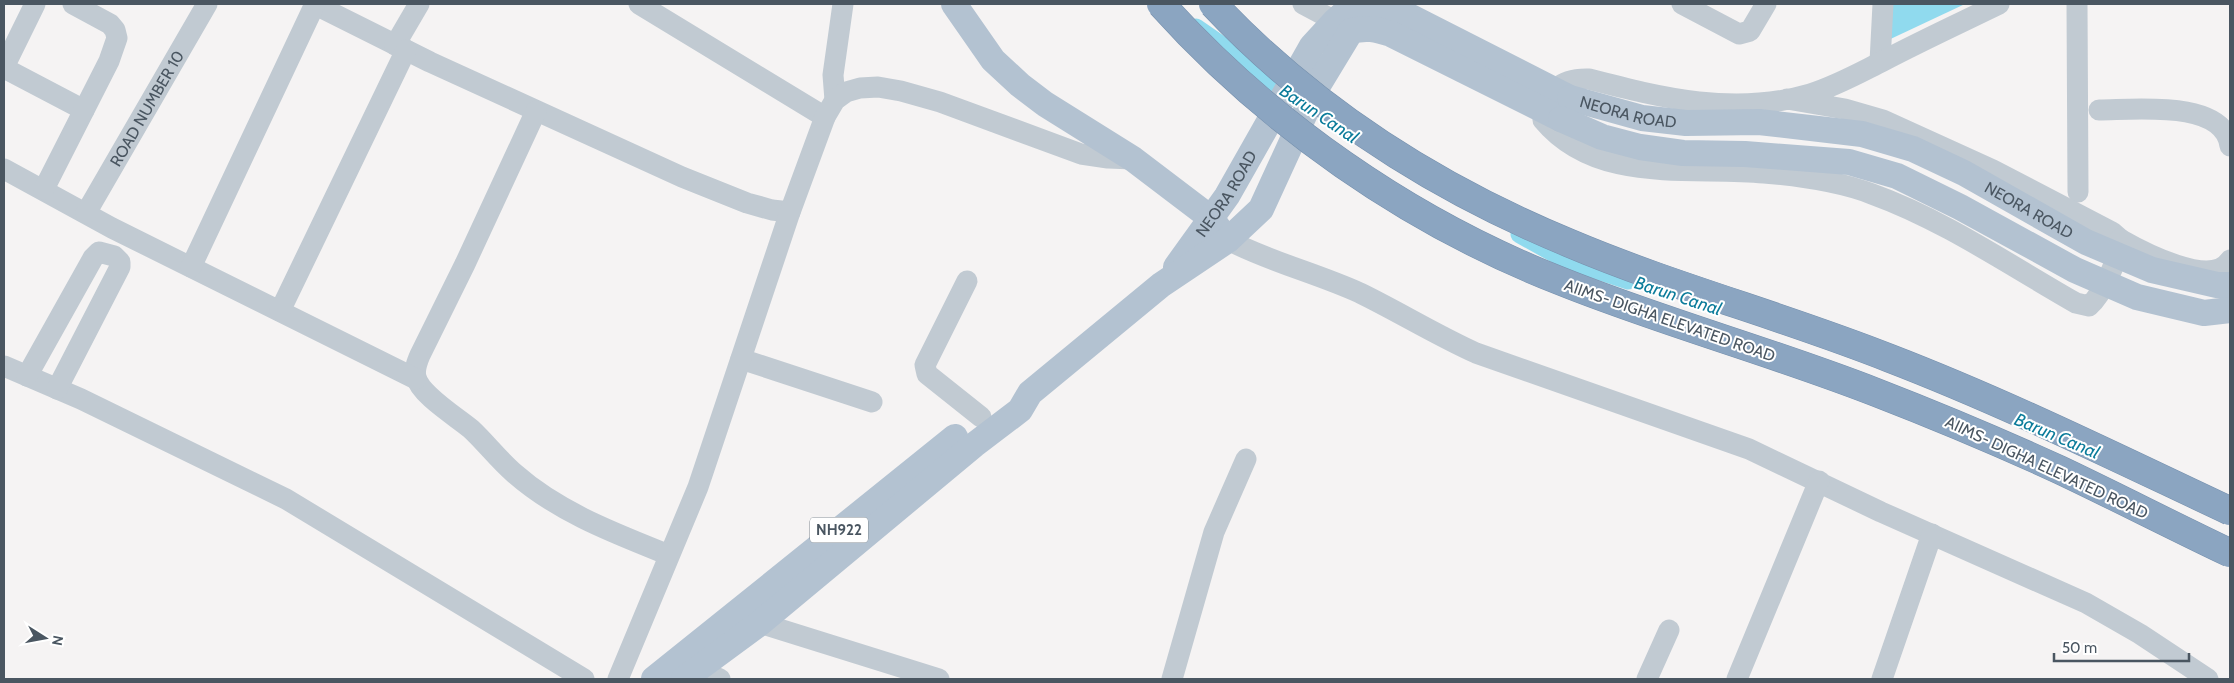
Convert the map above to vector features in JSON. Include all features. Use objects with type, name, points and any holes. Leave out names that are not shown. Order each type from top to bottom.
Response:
[{"type":"highway","name":"AIIMS- DIGHA ELEVATED ROAD","points":[[1161,4],[1192,39],[1243,86],[1318,146],[1370,183],[1486,248],[1557,280],[1812,368],[1937,417],[2061,470],[2230,553]]},
{"type":"highway","points":[[1213,4],[1266,56],[1338,114],[1396,155],[1451,188],[1570,244],[1887,357],[1944,380],[2076,437],[2230,511]]},
{"type":"main road","points":[[954,4],[994,60],[1020,85],[1045,104],[1133,159],[1212,220],[1228,240]]},
{"type":"main road","points":[[700,676],[760,622],[974,445],[1020,410],[1030,393],[1161,285],[1228,240],[1260,209],[1307,80],[1351,31],[1361,28],[1376,13],[1390,34],[1557,104]]},
{"type":"main road","name":"NEORA ROAD","points":[[1161,285],[1212,220],[1307,80],[1312,46],[1343,14],[1376,13]]},
{"type":"main road","name":"NEORA ROAD","points":[[1557,104],[1686,123],[1759,122],[1862,134],[1913,150],[1964,173],[2086,242],[2152,270],[2217,285],[2230,285]]},
{"type":"main road","name":"NEORA ROAD","points":[[1557,104],[1602,137],[1640,148],[1683,153],[1745,154],[1849,162],[1897,176],[1960,207],[2075,270],[2137,297],[2225,316]]},
{"type":"main road","points":[[2183,308],[2187,278]]},
{"type":"main road","name":"NH922","points":[[654,679],[981,418],[1010,396],[1030,393]]},
{"type":"street","points":[[35,4],[4,68],[84,110]]},
{"type":"street","points":[[44,189],[109,61],[117,38],[115,30],[110,24],[73,4]]},
{"type":"street","name":"ROAD NUMBER 10","points":[[86,213],[207,4]]},
{"type":"street","points":[[191,267],[315,4],[401,48],[536,111],[747,203],[772,210],[790,212]]},
{"type":"street","points":[[280,311],[401,48],[419,4]]},
{"type":"street","points":[[639,4],[830,109]]},
{"type":"street","points":[[618,679],[698,487],[790,212],[830,109],[843,4]]},
{"type":"street","points":[[1303,4],[1335,21]]},
{"type":"street","points":[[1688,5],[1740,34],[1750,31],[1766,4]]},
{"type":"street","points":[[1880,62],[1883,4]]},
{"type":"street","points":[[1999,4],[1833,86],[1787,99],[1734,104],[1678,101],[1589,79],[1575,79],[1564,82],[1557,104],[1543,120],[1555,134],[1608,162],[1640,169],[1764,173],[1826,181],[1871,193],[1917,213],[2076,303],[2089,306],[2097,299],[2120,249],[2120,239]]},
{"type":"street","points":[[2077,4],[2078,192]]},
{"type":"street","points":[[830,109],[846,92],[860,88],[901,91],[940,102],[1081,154],[1133,159]]},
{"type":"street","points":[[1787,99],[1845,109],[1883,120],[1993,170],[2112,232],[2145,254],[2204,271],[2218,269],[2230,260]]},
{"type":"street","points":[[2099,110],[2182,111],[2200,115],[2216,121],[2223,128],[2230,146]]},
{"type":"street","points":[[416,379],[416,367],[420,355],[536,111]]},
{"type":"street","points":[[4,169],[191,267],[416,379],[423,389],[473,431],[514,473],[541,494],[595,524],[669,555]]},
{"type":"street","points":[[1228,240],[1253,253],[1360,293],[1437,335],[1476,353],[1565,386],[1712,434],[1749,449],[2092,607],[2140,634],[2208,679]]},
{"type":"street","points":[[27,376],[93,258],[99,252],[107,253],[120,262],[120,267],[57,389]]},
{"type":"street","points":[[967,281],[925,364],[928,374],[981,418]]},
{"type":"street","points":[[741,359],[872,402]]},
{"type":"street","points":[[4,366],[57,389],[286,499],[351,537],[406,574],[584,679]]},
{"type":"street","points":[[1172,679],[1216,525],[1246,459]]},
{"type":"street","points":[[1737,679],[1819,482]]},
{"type":"street","points":[[1882,679],[1932,534]]},
{"type":"street","points":[[760,622],[938,679]]},
{"type":"street","points":[[1647,679],[1669,630]]},
{"type":"water","points":[[1886,4],[1965,4],[1882,43]]},
{"type":"waterway","name":"Barun Canal","points":[[1196,28],[1296,97]]},
{"type":"waterway","name":"Barun Canal","points":[[1520,234],[1567,260],[1628,280]]}]
